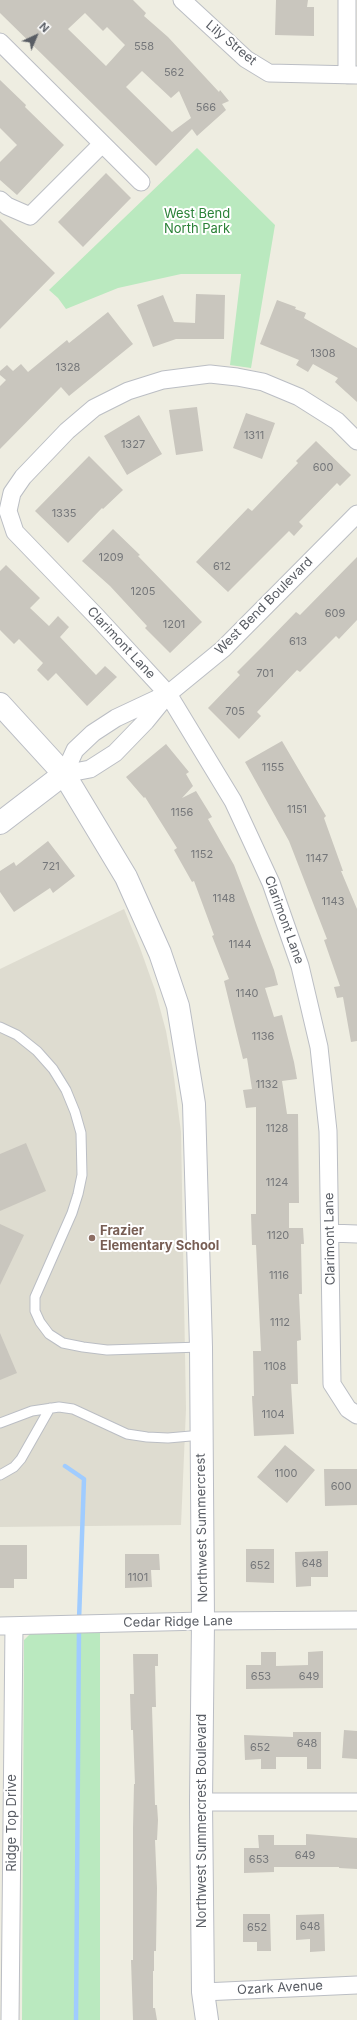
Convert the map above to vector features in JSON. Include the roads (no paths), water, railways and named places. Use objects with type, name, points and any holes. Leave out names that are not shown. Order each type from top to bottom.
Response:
[{"type":"street","name":"Lily Street","points":[[182,0],[246,59],[269,73],[352,75]]},
{"type":"street","points":[[347,0],[352,75]]},
{"type":"street","points":[[0,42],[141,182]]},
{"type":"street","points":[[0,200],[7,206],[30,216],[102,144]]},
{"type":"street","name":"Clarimont Lane","points":[[352,1412],[332,1384],[327,1123],[319,1047],[300,966],[271,883],[233,801],[168,694],[96,616],[15,532],[8,511],[12,493],[22,477],[67,431],[94,408],[128,391],[163,380],[210,374],[263,382],[299,396],[337,421],[357,441]]},
{"type":"street","name":"West Bend Boulevard","points":[[0,823],[64,774],[90,769],[115,753],[146,721],[168,694],[223,650],[357,514]]},
{"type":"street","name":"West Bend Boulevard","points":[[64,774],[75,750],[93,733],[116,718],[168,694]]},
{"type":"street","points":[[0,704],[64,774],[126,877],[160,953],[178,1006],[194,1104],[202,1435]]},
{"type":"street","points":[[330,1233],[357,1234]]},
{"type":"street","name":"Northwest Summercrest","points":[[202,1435],[203,1621]]},
{"type":"street","name":"Cedar Ridge Lane","points":[[7,1626],[203,1621],[357,1620]]},
{"type":"street","name":"Northwest Summercrest Boulevard","points":[[203,1621],[201,1802],[203,1992],[207,2020]]},
{"type":"street","name":"Ridge Top Drive","points":[[7,1626],[10,2020]]},
{"type":"street","points":[[201,1802],[357,1802]]},
{"type":"street","name":"Ozark Avenue","points":[[203,1992],[357,1984]]},
{"type":"lane","points":[[0,1026],[37,1051],[53,1069],[66,1090],[75,1112],[81,1133],[82,1175],[78,1194],[72,1213],[35,1297],[35,1311],[40,1322],[49,1334],[62,1343],[107,1350],[201,1347]]},
{"type":"lane","points":[[0,1423],[32,1411],[59,1407],[73,1409],[127,1434],[147,1437],[180,1438],[202,1435]]},
{"type":"lane","points":[[0,1475],[14,1467],[21,1460],[50,1408]]},
{"type":"waterway","points":[[65,1466],[84,1479],[79,1620]]},
{"type":"waterway","points":[[76,2020],[79,1627]]},
{"type":"place","name":"Frazier Elementary School","points":[[92,1238]]},
{"type":"park label","name":"West Bend North Park","points":[[197,222]]}]
